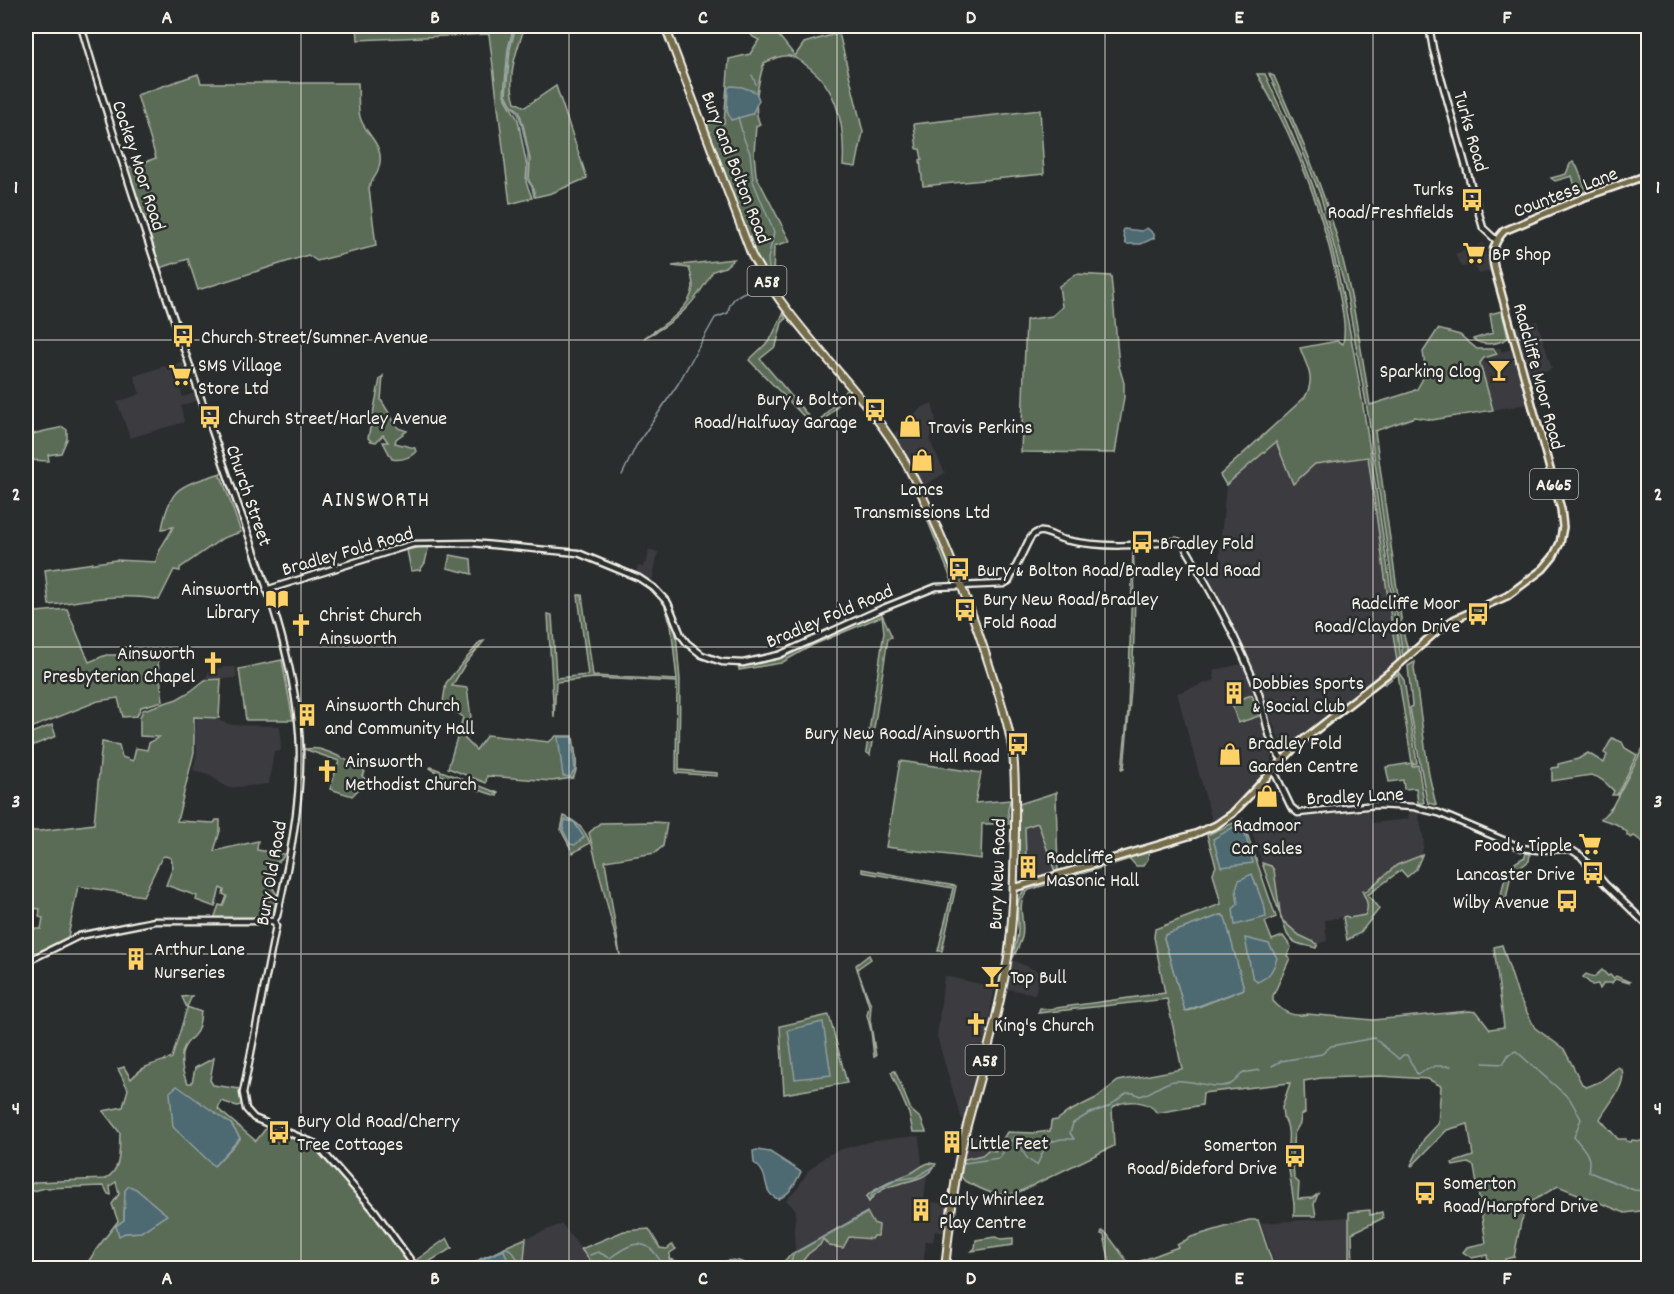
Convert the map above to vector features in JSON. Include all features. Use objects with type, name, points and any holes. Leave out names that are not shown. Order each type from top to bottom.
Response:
[{"type":"highway","name":"Bury and Bolton Road","points":[[665,26],[752,256],[792,318],[866,404],[896,447],[939,528],[962,585]]},
{"type":"highway","name":"Bury New Road","points":[[945,1269],[959,1166],[1002,989],[1011,937],[1014,888],[1015,784],[1010,733],[962,585]]},
{"type":"main road","name":"Countess Lane","points":[[1496,240],[1503,231],[1582,198],[1648,175]]},
{"type":"main road","name":"Radcliffe Moor Road","points":[[1014,888],[1207,829],[1232,814],[1282,759],[1308,735],[1400,664],[1448,623],[1496,602],[1537,575],[1553,557],[1562,535],[1561,509],[1494,266],[1492,253],[1496,240]]},
{"type":"street","name":"Cockey Moor Road","points":[[81,26],[172,314]]},
{"type":"street","name":"Turks Road","points":[[1429,26],[1433,49],[1484,228],[1496,240]]},
{"type":"street","name":"Church Street","points":[[172,314],[266,590],[293,689]]},
{"type":"street","name":"Bradley Fold Road","points":[[266,590],[413,544],[472,543],[578,553],[639,578],[654,588],[668,603],[681,635],[702,655],[722,662],[743,663],[778,655],[871,613],[936,587],[1007,583],[1032,536],[1041,532],[1065,540],[1120,546],[1176,541],[1183,543],[1234,635],[1260,697],[1273,746],[1282,759]]},
{"type":"street","name":"Bury Old Road","points":[[293,689],[300,750],[298,789],[286,875],[274,921],[276,926],[243,1093],[246,1109],[259,1120],[316,1144],[375,1211],[416,1269]]},
{"type":"street","name":"Bradley Lane","points":[[1271,771],[1280,781],[1291,807],[1298,813],[1376,805],[1414,807],[1439,813],[1522,848],[1570,849],[1577,852],[1605,884],[1648,926]]},
{"type":"street","points":[[26,962],[80,936],[155,921],[274,921]]},
{"type":"shaded area","points":[[1483,243],[1491,271],[1479,274],[1474,265],[1461,267],[1455,254]]},
{"type":"shaded area","points":[[1537,321],[1552,368],[1529,378],[1515,327]]},
{"type":"shaded area","points":[[1500,347],[1502,352],[1512,349],[1528,404],[1493,410],[1480,363],[1483,358],[1497,354],[1494,349]]},
{"type":"shaded area","points":[[184,362],[189,378],[178,382],[183,397],[195,393],[199,400],[181,406],[184,422],[130,438],[117,402],[140,394],[134,376],[165,366],[167,369]]},
{"type":"shaded area","points":[[932,403],[937,425],[929,439],[945,473],[924,486],[893,434],[899,430],[898,427],[923,407]]},
{"type":"shaded area","points":[[1276,442],[1315,464],[1368,457],[1397,662],[1325,716],[1285,750],[1281,745],[1252,668],[1207,574],[1218,568],[1226,485]]},
{"type":"shaded area","points":[[649,549],[658,552],[652,582],[635,574],[638,566],[643,567],[644,563],[647,563]]},
{"type":"shaded area","points":[[1242,664],[1263,719],[1271,749],[1271,765],[1231,809],[1212,821],[1177,693],[1215,680],[1213,670]]},
{"type":"shaded area","points":[[236,667],[237,678],[205,680],[209,670]]},
{"type":"shaded area","points":[[196,717],[219,718],[218,720],[232,725],[280,726],[281,751],[274,751],[269,784],[228,788],[209,775],[193,770],[197,752]]},
{"type":"shaded area","points":[[1369,809],[1372,823],[1408,819],[1409,809],[1418,810],[1424,841],[1422,855],[1397,865],[1365,893],[1379,909],[1360,933],[1347,940],[1343,917],[1325,920],[1327,941],[1318,944],[1299,935],[1281,919],[1274,870],[1271,866],[1262,863],[1250,825]]},
{"type":"shaded area","points":[[1038,823],[1055,872],[1025,879],[1020,873],[1019,857],[1026,855],[1025,827]]},
{"type":"shaded area","points":[[1012,960],[1040,972],[1035,994],[1006,989]]},
{"type":"shaded area","points":[[944,976],[995,987],[986,1037],[964,1119],[957,1105],[937,1037]]},
{"type":"shaded area","points":[[991,1134],[988,1150],[982,1155],[964,1159],[969,1138]]},
{"type":"shaded area","points":[[919,1136],[922,1164],[914,1172],[903,1175],[873,1194],[897,1183],[927,1175],[924,1201],[948,1204],[945,1233],[935,1231],[933,1242],[926,1241],[923,1268],[797,1268],[823,1240],[795,1254],[796,1210],[786,1200],[797,1189],[808,1171],[827,1155],[876,1140]],"holes":[[[868,1213],[873,1223],[871,1239],[848,1236],[844,1246],[823,1239]]]},
{"type":"shaded area","points":[[1349,1217],[1349,1268],[1276,1268],[1261,1223]]},
{"type":"shaded area","points":[[562,1224],[590,1261],[612,1268],[520,1268],[521,1260],[524,1260],[526,1238]]},
{"type":"green space","points":[[357,26],[514,26],[508,49],[504,95],[518,120],[527,167],[526,182],[532,198],[510,204],[489,34],[358,40]]},
{"type":"green space","points":[[516,26],[525,26],[512,73],[515,102],[525,107],[556,86],[587,178],[552,193],[535,197],[529,181],[530,160],[519,111],[511,104],[506,94],[510,49]]},
{"type":"green space","points":[[744,26],[771,26],[795,56],[804,43],[839,33],[863,132],[856,167],[843,165],[843,138],[838,112],[834,99],[820,77],[793,57],[778,57],[764,63],[756,102],[760,124],[756,126],[754,153],[756,175],[790,241],[774,246],[773,280],[755,255],[707,125],[717,121],[724,123],[729,59],[750,54],[759,40],[753,37]]},
{"type":"green space","points":[[198,74],[201,83],[358,83],[360,116],[380,153],[378,170],[369,188],[376,246],[317,261],[308,255],[198,290],[188,259],[160,268],[127,168],[156,158],[137,95]]},
{"type":"green space","points":[[1257,74],[1265,74],[1298,149],[1320,206],[1336,263],[1348,319],[1375,482],[1401,659],[1397,662],[1368,457],[1315,464],[1293,484],[1276,442],[1226,485],[1220,475],[1305,397],[1310,378],[1300,348],[1337,341],[1343,344],[1344,338],[1343,315],[1334,269],[1319,211],[1285,127]]},
{"type":"green space","points":[[1269,74],[1274,76],[1299,134],[1323,193],[1336,234],[1360,340],[1370,405],[1417,389],[1426,373],[1423,352],[1438,329],[1460,335],[1477,349],[1494,349],[1497,354],[1484,358],[1480,363],[1493,410],[1432,420],[1415,417],[1375,431],[1403,632],[1409,653],[1403,657],[1368,414],[1347,295],[1321,197]]},
{"type":"green space","points":[[1040,110],[1044,174],[923,186],[920,160],[922,159],[920,149],[917,149],[914,124]]},
{"type":"green space","points":[[1573,162],[1587,191],[1577,194],[1572,176],[1555,181],[1551,178],[1566,174]]},
{"type":"green space","points":[[734,259],[725,267],[713,271],[692,302],[676,318],[644,338],[674,317],[691,295],[693,285],[689,268],[672,266]]},
{"type":"green space","points":[[1076,274],[1111,276],[1119,366],[1124,383],[1115,453],[1021,452],[1026,320],[1052,316],[1062,307],[1059,286]]},
{"type":"green space","points":[[1502,311],[1508,338],[1490,344],[1473,339],[1493,333],[1490,314]]},
{"type":"green space","points":[[783,314],[786,319],[782,323],[776,346],[760,359],[816,425],[847,389],[850,392],[816,429],[749,360],[770,340]]},
{"type":"green space","points":[[383,376],[381,400],[398,428],[407,431],[396,439],[395,443],[415,448],[416,452],[402,459],[392,459],[383,442],[388,442],[383,435],[376,442],[368,438],[380,379]]},
{"type":"green space","points":[[63,427],[67,430],[67,439],[61,453],[48,455],[49,461],[26,460],[26,437]]},
{"type":"green space","points":[[221,473],[220,477],[241,532],[223,538],[180,568],[180,571],[174,570],[159,600],[118,597],[49,605],[45,570],[116,560],[156,562],[173,527],[162,529],[165,514],[174,495],[187,485]]},
{"type":"green space","points":[[919,499],[943,546],[955,576],[952,581]]},
{"type":"green space","points":[[429,545],[425,563],[420,570],[411,571],[407,550]]},
{"type":"green space","points":[[1133,548],[1135,603],[1133,658],[1124,768],[1122,769],[1128,711]]},
{"type":"green space","points":[[450,555],[471,559],[472,574],[447,568]]},
{"type":"green space","points":[[578,595],[582,595],[593,676],[677,680],[671,625],[664,604],[676,633],[680,680],[679,770],[717,773],[717,776],[676,773],[677,682],[594,678],[556,682],[554,718],[548,614],[552,615],[556,678],[588,675]]},
{"type":"green space","points":[[67,609],[89,662],[106,655],[157,655],[163,701],[141,707],[137,716],[123,717],[118,698],[98,701],[26,730],[26,613]]},
{"type":"green space","points":[[881,612],[892,637],[888,638],[870,755],[866,752],[884,632],[882,616],[813,645],[781,663],[739,670],[739,665],[774,660]]},
{"type":"green space","points":[[484,641],[465,664],[452,686],[467,688],[471,718],[465,739],[476,750],[487,735],[549,742],[556,736],[573,736],[576,763],[573,778],[552,781],[487,776],[486,783],[448,768],[463,717],[443,702],[446,683],[480,642]]},
{"type":"green space","points":[[282,660],[293,720],[246,720],[239,669]]},
{"type":"green space","points":[[1415,662],[1429,775],[1436,805],[1428,803],[1426,796],[1410,708],[1412,706],[1408,666]]},
{"type":"green space","points":[[1396,669],[1404,680],[1417,763],[1412,766],[1418,765],[1424,803],[1418,803],[1416,788],[1404,789],[1403,780],[1389,782],[1386,767],[1412,763],[1398,674],[1385,684],[1381,683]]},
{"type":"green space","points":[[221,679],[219,718],[194,717],[194,752],[177,821],[214,823],[220,820],[220,831],[214,851],[258,841],[257,850],[285,854],[273,865],[270,883],[277,895],[273,916],[268,919],[214,919],[219,905],[223,906],[227,896],[223,894],[224,890],[220,888],[215,907],[196,900],[197,896],[166,885],[173,867],[171,858],[165,856],[162,857],[143,896],[78,886],[68,937],[26,958],[28,929],[41,929],[43,918],[39,917],[40,909],[31,908],[33,895],[26,897],[26,831],[94,824],[102,742],[119,745],[122,757],[133,761],[136,748],[147,750],[149,743],[159,737],[140,736],[140,717],[143,710],[177,699],[205,680]]},
{"type":"green space","points":[[1252,695],[1259,716],[1238,723],[1231,702]]},
{"type":"green space","points":[[52,725],[56,736],[27,748],[26,735]]},
{"type":"green space","points":[[1612,738],[1622,742],[1625,748],[1637,755],[1617,795],[1612,795],[1614,791],[1609,786],[1601,779],[1591,775],[1552,781],[1552,768],[1588,753],[1604,763],[1607,755],[1604,753]]},
{"type":"green space","points":[[1643,748],[1648,750],[1648,758],[1643,771],[1648,774],[1647,845],[1634,836],[1631,838],[1616,824],[1601,819],[1612,807]]},
{"type":"green space","points":[[304,749],[319,749],[356,765],[365,772],[362,776],[367,781],[352,796],[330,789],[339,761]]},
{"type":"green space","points":[[900,761],[981,773],[975,803],[1010,800],[1009,824],[982,824],[981,859],[886,847]]},
{"type":"green space","points":[[431,767],[498,793],[497,796],[449,780]]},
{"type":"green space","points":[[1057,792],[1058,871],[1055,872],[1038,823],[1025,827],[1026,856],[1019,857],[1019,804]]},
{"type":"green space","points":[[564,816],[580,826],[590,843],[573,853],[561,830]]},
{"type":"green space","points":[[1242,819],[1276,917],[1265,922],[1272,940],[1283,936],[1291,947],[1287,956],[1290,958],[1273,996],[1273,1001],[1288,1013],[1373,1020],[1469,1011],[1477,1012],[1490,1029],[1504,1027],[1494,947],[1502,945],[1518,995],[1535,1028],[1564,1049],[1582,1084],[1587,1087],[1601,1081],[1618,1067],[1622,1070],[1623,1076],[1619,1089],[1600,1119],[1618,1139],[1648,1142],[1648,1210],[1625,1213],[1558,1186],[1529,1203],[1521,1222],[1514,1257],[1505,1259],[1506,1268],[1490,1268],[1487,1255],[1472,1258],[1463,1252],[1467,1247],[1486,1243],[1474,1166],[1468,1163],[1453,1166],[1452,1163],[1473,1156],[1468,1124],[1447,1130],[1412,1166],[1424,1139],[1438,1124],[1441,1086],[1428,1079],[1380,1076],[1321,1078],[1304,1081],[1305,1113],[1301,1115],[1300,1123],[1294,1134],[1292,1156],[1287,1156],[1288,1130],[1282,1107],[1290,1083],[1203,1093],[1202,1105],[1157,1113],[1142,1103],[1123,1103],[1112,1108],[1114,1146],[1017,1193],[994,1194],[965,1181],[961,1176],[964,1159],[982,1155],[988,1150],[996,1151],[1007,1132],[1050,1131],[1051,1121],[1057,1120],[1096,1098],[1118,1081],[1182,1069],[1167,999],[1038,1013],[1040,1008],[1049,1009],[1165,993],[1154,937],[1155,929],[1221,904],[1213,873],[1216,866],[1207,835]],"holes":[[[1223,915],[1244,989],[1188,1011],[1185,1010],[1165,935]]]},
{"type":"green space","points":[[600,823],[667,823],[663,846],[655,853],[605,861],[620,955],[589,833]]},
{"type":"green space","points":[[1149,851],[1148,859],[1143,866],[1136,866],[1130,859],[1029,890],[1021,906],[1022,937],[1012,960],[1018,935],[1019,900],[1024,891],[1030,887]]},
{"type":"green space","points":[[1526,853],[1530,854],[1529,861],[1511,874],[1504,909],[1498,909],[1504,881],[1509,871],[1515,863],[1525,857]]},
{"type":"green space","points":[[1422,855],[1416,869],[1407,877],[1401,870],[1368,895],[1379,909],[1360,933],[1347,940],[1343,917],[1365,915],[1367,906],[1362,891],[1365,892],[1397,865]]},
{"type":"green space","points":[[1262,863],[1271,866],[1274,870],[1281,916]]},
{"type":"green space","points":[[862,869],[956,886],[942,951],[938,951],[953,888],[862,872]]},
{"type":"green space","points":[[1282,920],[1299,935],[1318,944],[1316,948],[1293,941],[1287,934]]},
{"type":"green space","points":[[869,955],[871,959],[857,969],[856,965]]},
{"type":"green space","points":[[1602,970],[1608,976],[1613,978],[1616,976],[1630,982],[1615,979],[1612,983],[1604,983],[1600,989],[1598,984],[1592,985],[1583,977],[1586,974],[1594,977]]},
{"type":"green space","points":[[858,973],[871,1005],[870,1019],[876,1056],[874,1057],[867,1015],[869,1006]]},
{"type":"green space","points":[[192,996],[187,1007],[201,1012],[197,1031],[186,1044],[182,1054],[183,1070],[188,1083],[192,1083],[195,1068],[214,1058],[210,1080],[213,1085],[240,1089],[241,1105],[221,1101],[218,1109],[256,1141],[267,1127],[310,1143],[368,1209],[413,1268],[84,1268],[118,1221],[112,1204],[119,1194],[116,1182],[110,1186],[111,1195],[104,1186],[45,1188],[26,1193],[26,1186],[36,1182],[105,1179],[114,1171],[118,1159],[120,1133],[103,1111],[123,1107],[128,1089],[118,1069],[124,1067],[131,1079],[146,1067],[172,1058],[187,1008],[182,997]],"holes":[[[231,1124],[240,1139],[215,1165]],[[125,1190],[141,1232],[125,1233],[116,1226],[124,1220]]]},
{"type":"green space","points":[[829,1015],[847,1083],[784,1094],[780,1026]]},
{"type":"green space","points":[[895,1071],[911,1110],[921,1119],[926,1132],[913,1132],[909,1114],[891,1072]]},
{"type":"green space","points":[[929,1163],[936,1164],[923,1177],[884,1189],[869,1202],[866,1197],[880,1187]]},
{"type":"green space","points":[[1288,1163],[1293,1163],[1294,1178],[1299,1183],[1298,1199],[1312,1198],[1318,1194],[1314,1204],[1316,1216],[1294,1216]]},
{"type":"green space","points":[[1370,1210],[1370,1215],[1382,1212],[1383,1218],[1352,1233],[1353,1268],[1349,1268],[1349,1212]]},
{"type":"green space","points":[[867,1212],[873,1223],[879,1225],[878,1236],[873,1236],[871,1239],[849,1237],[843,1248],[829,1246],[823,1239],[797,1268],[779,1268],[793,1254]]},
{"type":"green space","points":[[1249,1220],[1258,1220],[1274,1268],[1111,1268],[1104,1235],[1101,1234],[1102,1231],[1107,1234],[1130,1265],[1178,1247],[1177,1245],[1191,1237]]},
{"type":"green space","points":[[649,1229],[660,1248],[667,1249],[672,1245],[676,1249],[670,1253],[669,1259],[702,1266],[733,1260],[745,1263],[752,1268],[612,1268],[590,1261],[581,1249],[624,1231]]},
{"type":"green space","points":[[995,1237],[1013,1238],[1013,1245],[972,1251],[976,1240]]},
{"type":"green space","points":[[447,1238],[452,1248],[419,1268],[415,1261]]},
{"type":"green space","points":[[526,1238],[524,1260],[521,1261],[520,1268],[510,1268],[503,1248]]},
{"type":"water","points":[[731,86],[756,92],[759,100],[752,114],[731,120],[727,111],[728,88]]},
{"type":"water","points":[[1147,228],[1154,234],[1154,238],[1141,244],[1126,244],[1124,229],[1142,231]]},
{"type":"water","points":[[558,737],[572,737],[575,770],[570,777],[563,776]]},
{"type":"water","points":[[565,820],[574,822],[584,837],[575,845],[570,844],[563,830]]},
{"type":"water","points":[[1242,822],[1253,863],[1221,867],[1213,839]]},
{"type":"water","points":[[1252,874],[1266,917],[1235,925],[1233,909],[1238,904],[1236,889],[1239,880]]},
{"type":"water","points":[[1221,915],[1225,917],[1244,989],[1185,1011],[1165,935]]},
{"type":"water","points":[[1245,938],[1269,944],[1277,958],[1270,973],[1257,982],[1252,976]]},
{"type":"water","points":[[823,1022],[831,1075],[795,1079],[788,1030]]},
{"type":"water","points":[[177,1086],[231,1124],[240,1138],[214,1166],[173,1127],[170,1092]]},
{"type":"water","points":[[753,1151],[770,1152],[801,1172],[792,1188],[778,1199],[769,1192],[763,1173],[754,1163]]},
{"type":"water","points":[[129,1186],[136,1189],[167,1215],[141,1232],[125,1233],[119,1236],[116,1226],[124,1220],[125,1190]]},
{"type":"water","points":[[504,1250],[510,1268],[470,1268],[480,1260]]},
{"type":"waterway","points":[[515,26],[509,49],[505,94],[510,105],[517,111],[521,122],[528,153],[528,181],[534,197]]},
{"type":"waterway","points":[[752,75],[756,84]]},
{"type":"waterway","points":[[738,117],[750,153],[753,181],[774,232],[768,259],[769,271]]},
{"type":"waterway","points":[[622,475],[636,446],[678,384],[715,318],[728,313],[735,298],[750,290],[761,288]]},
{"type":"waterway","points":[[1272,1066],[1281,1061],[1322,1054],[1331,1046],[1374,1038],[1399,1059],[1407,1055],[1417,1074],[1435,1066],[1451,1066]]},
{"type":"waterway","points":[[1483,1063],[1503,1064],[1509,1054],[1516,1051],[1570,1099],[1581,1119],[1574,1137],[1587,1155],[1589,1172],[1634,1190],[1648,1191]]},
{"type":"waterway","points":[[965,1163],[999,1158],[1014,1137],[1022,1138],[1025,1154],[1037,1165],[1047,1143],[1061,1139],[1074,1139],[1070,1133],[1073,1123],[1090,1113],[1108,1107],[1127,1093],[1140,1096],[1174,1081],[1225,1086],[1244,1073],[1260,1070]]},
{"type":"waterway","points":[[870,1199],[873,1192],[896,1180],[916,1177],[935,1166]]},
{"type":"waterway","points":[[789,1268],[794,1253],[867,1213]]},
{"type":"waterway","points":[[590,1255],[598,1252],[610,1258],[631,1246],[642,1244],[653,1251],[662,1262],[693,1268]]},
{"type":"waterway","points":[[468,1268],[480,1259],[506,1248],[511,1250],[523,1263]]},
{"type":"waterway","points":[[716,1268],[733,1264],[745,1268]]},
{"type":"place","name":"Turks Road/Freshfields","points":[[1472,200]]},
{"type":"place","name":"BP Shop","points":[[1474,253]]},
{"type":"place","name":"Church Street/Sumner Avenue","points":[[183,336]]},
{"type":"place","name":"Sparking Clog","points":[[1499,370]]},
{"type":"place","name":"SMS Village Store Ltd","points":[[180,375]]},
{"type":"place","name":"Bury & Bolton Road/Halfway Garage","points":[[875,410]]},
{"type":"place","name":"Church Street/Harley Avenue","points":[[210,417]]},
{"type":"place","name":"Travis Perkins","points":[[910,426]]},
{"type":"place","name":"Lancs Transmissions Ltd","points":[[922,460]]},
{"type":"place","name":"Bradley Fold","points":[[1142,542]]},
{"type":"place","name":"Bury & Bolton Road/Bradley Fold Road","points":[[959,569]]},
{"type":"place","name":"Ainsworth Library","points":[[277,599]]},
{"type":"place","name":"Bury New Road/Bradley Fold Road","points":[[965,610]]},
{"type":"place","name":"Radcliffe Moor Road/Claydon Drive","points":[[1478,614]]},
{"type":"place","name":"Christ Church Ainsworth","points":[[301,625]]},
{"type":"place","name":"Ainsworth Presbyterian Chapel","points":[[213,663]]},
{"type":"place","name":"Dobbies Sports & Social Club","points":[[1234,693]]},
{"type":"place","name":"Ainsworth Church and Community Hall","points":[[307,715]]},
{"type":"place","name":"Bury New Road/Ainsworth Hall Road","points":[[1018,744]]},
{"type":"place","name":"Bradley Fold Garden Centre","points":[[1230,754]]},
{"type":"place","name":"Ainsworth Methodist Church","points":[[327,771]]},
{"type":"place","name":"Radmoor Car Sales","points":[[1267,796]]},
{"type":"place","name":"Food & Tipple","points":[[1590,844]]},
{"type":"place","name":"Radcliffe Masonic Hall","points":[[1028,867]]},
{"type":"place","name":"Lancaster Drive","points":[[1593,873]]},
{"type":"place","name":"Wilby Avenue","points":[[1567,901]]},
{"type":"place","name":"Arthur Lane Nurseries","points":[[136,959]]},
{"type":"place","name":"Top Bull","points":[[992,976]]},
{"type":"place","name":"King's Church","points":[[976,1024]]},
{"type":"place","name":"Bury Old Road/Cherry Tree Cottages","points":[[279,1132]]},
{"type":"place","name":"Little Feet","points":[[952,1142]]},
{"type":"place","name":"Somerton Road/Bideford Drive","points":[[1295,1156]]},
{"type":"place","name":"Somerton Road/Harpford Drive","points":[[1425,1193]]},
{"type":"place","name":"Curly Whirleez Play Centre","points":[[921,1210]]},
{"type":"district","name":"AINSWORTH","points":[[376,498]]}]
